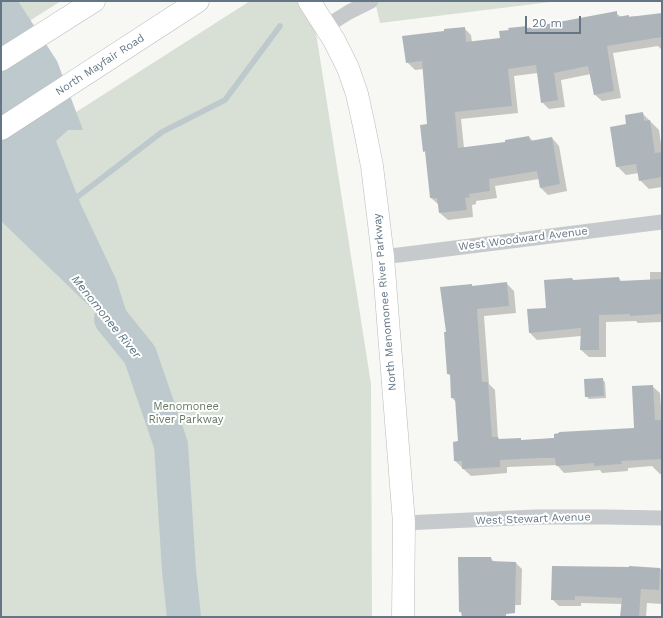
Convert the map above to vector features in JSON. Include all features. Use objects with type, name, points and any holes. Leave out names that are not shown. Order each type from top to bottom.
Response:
[{"type":"street","points":[[1,60],[94,1]]},
{"type":"street","name":"North Mayfair Road","points":[[1,128],[87,74],[198,1]]},
{"type":"street","name":"North Menomonee River Parkway","points":[[309,1],[326,27],[348,68],[357,94],[372,166],[383,257],[404,523],[403,617]]},
{"type":"street","points":[[326,27],[349,12],[371,1]]},
{"type":"street","name":"West Woodward Avenue","points":[[383,257],[662,222]]},
{"type":"street","name":"West Stewart Avenue","points":[[404,523],[536,517],[662,518]]},
{"type":"green space","points":[[1,1],[61,1],[1,39]]},
{"type":"green space","name":"Menomonee River Parkway","points":[[250,1],[311,1],[371,384],[372,617],[1,617],[1,160]]},
{"type":"green space","points":[[375,1],[558,1],[380,23]]},
{"type":"water","points":[[1,1],[18,1],[57,61],[83,130],[68,130],[56,141],[81,205],[116,279],[140,355],[1,221]]},
{"type":"building","points":[[617,11],[617,17],[662,13],[662,37],[607,46],[614,91],[594,95],[588,66],[554,73],[558,100],[541,103],[536,65],[508,69],[512,106],[455,112],[458,148],[505,142],[505,140],[529,136],[530,141],[552,137],[560,184],[540,188],[537,171],[489,179],[490,191],[469,194],[470,197],[465,198],[467,210],[439,213],[437,198],[430,198],[425,151],[423,152],[420,125],[427,124],[422,61],[406,63],[402,36],[465,27],[466,42],[500,38],[499,31],[509,30],[508,28],[527,26],[527,28]]},
{"type":"building","points":[[643,112],[644,121],[650,120],[655,153],[662,152],[662,177],[639,181],[636,164],[616,167],[610,127],[626,124],[625,115]]},
{"type":"building","points":[[619,277],[619,281],[662,279],[662,314],[630,316],[630,314],[599,315],[599,350],[580,350],[581,328],[529,333],[527,309],[546,308],[544,280]]},
{"type":"building","points":[[507,282],[509,306],[477,309],[482,382],[488,382],[492,437],[498,437],[499,439],[521,438],[521,440],[554,438],[554,434],[559,432],[634,428],[632,386],[653,385],[655,420],[662,420],[662,459],[621,461],[622,464],[594,466],[594,463],[556,466],[555,458],[500,460],[500,467],[462,469],[462,461],[454,461],[453,442],[458,441],[455,398],[451,398],[450,374],[447,374],[444,332],[446,332],[440,287],[472,284],[472,286]]},
{"type":"building","points":[[603,378],[604,396],[585,397],[584,379]]},
{"type":"building","points":[[458,557],[491,557],[491,561],[516,562],[515,613],[506,614],[506,617],[462,617],[461,612],[459,612]]},
{"type":"building","points":[[552,566],[629,566],[660,568],[659,590],[641,589],[639,617],[620,617],[622,598],[575,596],[575,600],[551,600]]},
{"type":"waterway","points":[[72,201],[162,132],[225,100],[280,26]]},
{"type":"waterway","name":"Menomonee River","points":[[111,319],[140,355],[171,445],[179,570],[184,617]]}]
